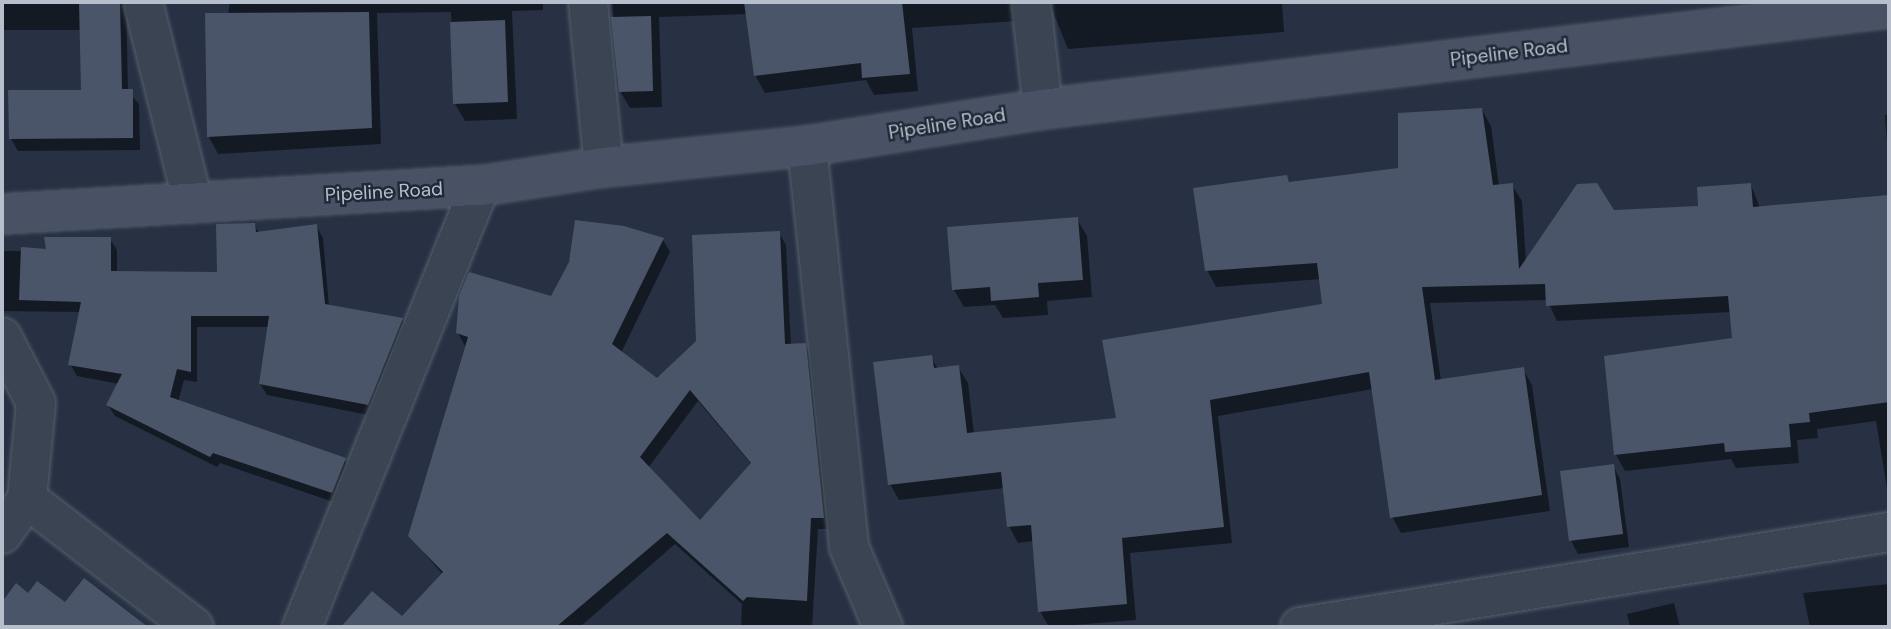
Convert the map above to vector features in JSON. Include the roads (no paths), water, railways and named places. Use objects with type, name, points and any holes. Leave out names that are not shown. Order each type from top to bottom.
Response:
[{"type":"street","points":[[143,2],[193,204]]},
{"type":"street","points":[[589,2],[604,167]]},
{"type":"street","points":[[1031,2],[1043,109]]},
{"type":"street","name":"Pipeline Road","points":[[2,214],[481,186],[604,167],[807,146],[1043,109],[1871,7]]},
{"type":"street","points":[[807,146],[849,547],[883,627]]},
{"type":"street","points":[[302,627],[481,186]]},
{"type":"street","points":[[2,337],[36,404],[27,499],[2,534]]},
{"type":"street","points":[[27,499],[194,627]]},
{"type":"street","points":[[1300,627],[1889,532]]}]
